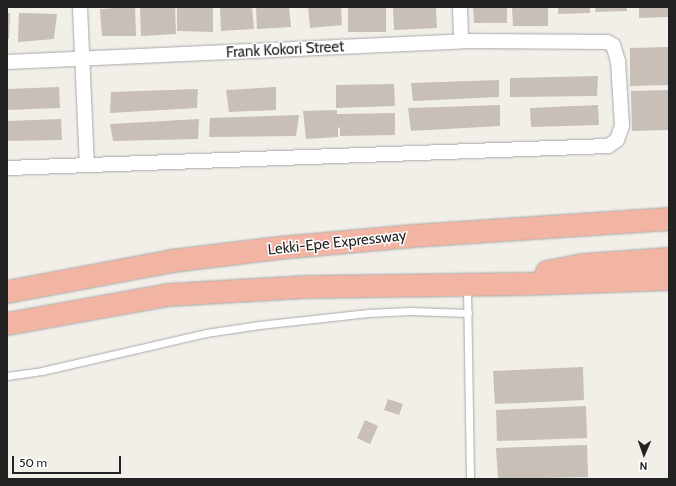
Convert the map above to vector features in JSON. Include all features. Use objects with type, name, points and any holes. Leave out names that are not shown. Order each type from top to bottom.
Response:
[{"type":"highway","name":"Lekki-Epe Expressway","points":[[7,292],[172,261],[279,248],[413,236],[669,219]]},
{"type":"highway","points":[[476,285],[584,265],[669,259]]},
{"type":"highway","points":[[7,324],[168,295],[306,287],[476,285],[661,279]]},
{"type":"street","points":[[80,7],[87,165]]},
{"type":"street","points":[[460,7],[461,42]]},
{"type":"street","name":"Frank Kokori Street","points":[[7,62],[461,42],[607,42],[613,45],[616,50],[621,86],[622,126],[617,140],[608,146],[7,168]]},
{"type":"lane","points":[[470,479],[468,313],[476,285]]},
{"type":"lane","points":[[7,376],[42,371],[206,333],[259,325],[368,313],[410,311],[468,313]]},
{"type":"building","points":[[135,7],[136,36],[102,36],[100,9]]},
{"type":"building","points":[[140,7],[175,7],[176,34],[141,36]]},
{"type":"building","points":[[177,7],[213,7],[213,32],[177,31]]},
{"type":"building","points":[[220,7],[252,7],[254,29],[221,31]]},
{"type":"building","points":[[256,7],[289,7],[291,27],[257,29]]},
{"type":"building","points":[[308,7],[341,7],[342,25],[310,28]]},
{"type":"building","points":[[348,7],[386,7],[386,32],[348,32]]},
{"type":"building","points":[[393,7],[436,7],[437,28],[394,30]]},
{"type":"building","points":[[473,7],[507,7],[507,23],[474,23]]},
{"type":"building","points":[[512,7],[548,7],[548,26],[513,26]]},
{"type":"building","points":[[558,7],[590,7],[590,13],[558,14]]},
{"type":"building","points":[[596,7],[627,7],[627,11],[595,12]]},
{"type":"building","points":[[639,7],[669,7],[669,17],[639,18]]},
{"type":"building","points":[[7,13],[10,13],[9,39],[7,39]]},
{"type":"building","points":[[19,13],[57,14],[54,39],[18,42]]},
{"type":"building","points":[[669,47],[669,85],[630,86],[630,48]]},
{"type":"building","points":[[598,76],[597,96],[510,97],[510,78]]},
{"type":"building","points":[[499,80],[499,97],[413,101],[411,83]]},
{"type":"building","points":[[394,84],[395,106],[336,108],[336,85]]},
{"type":"building","points":[[59,87],[60,108],[7,110],[7,89]]},
{"type":"building","points":[[276,87],[276,110],[229,112],[226,90]]},
{"type":"building","points":[[198,89],[197,108],[110,113],[111,92]]},
{"type":"building","points":[[669,90],[669,130],[632,131],[631,91]]},
{"type":"building","points":[[500,105],[500,126],[411,131],[408,108]]},
{"type":"building","points":[[598,105],[599,125],[531,127],[530,108]]},
{"type":"building","points":[[337,110],[337,114],[395,113],[395,135],[340,136],[340,128],[338,127],[338,137],[306,139],[303,111]]},
{"type":"building","points":[[299,115],[296,136],[209,137],[210,118]]},
{"type":"building","points":[[61,119],[62,140],[7,141],[7,121]]},
{"type":"building","points":[[199,119],[198,139],[113,141],[110,124]]},
{"type":"building","points":[[583,367],[584,400],[495,404],[493,371]]},
{"type":"building","points":[[388,399],[403,404],[399,415],[384,410]]},
{"type":"building","points":[[586,406],[587,438],[497,441],[496,410]]},
{"type":"building","points":[[365,420],[378,426],[370,444],[357,438]]},
{"type":"building","points":[[587,445],[588,477],[498,479],[496,448]]}]
